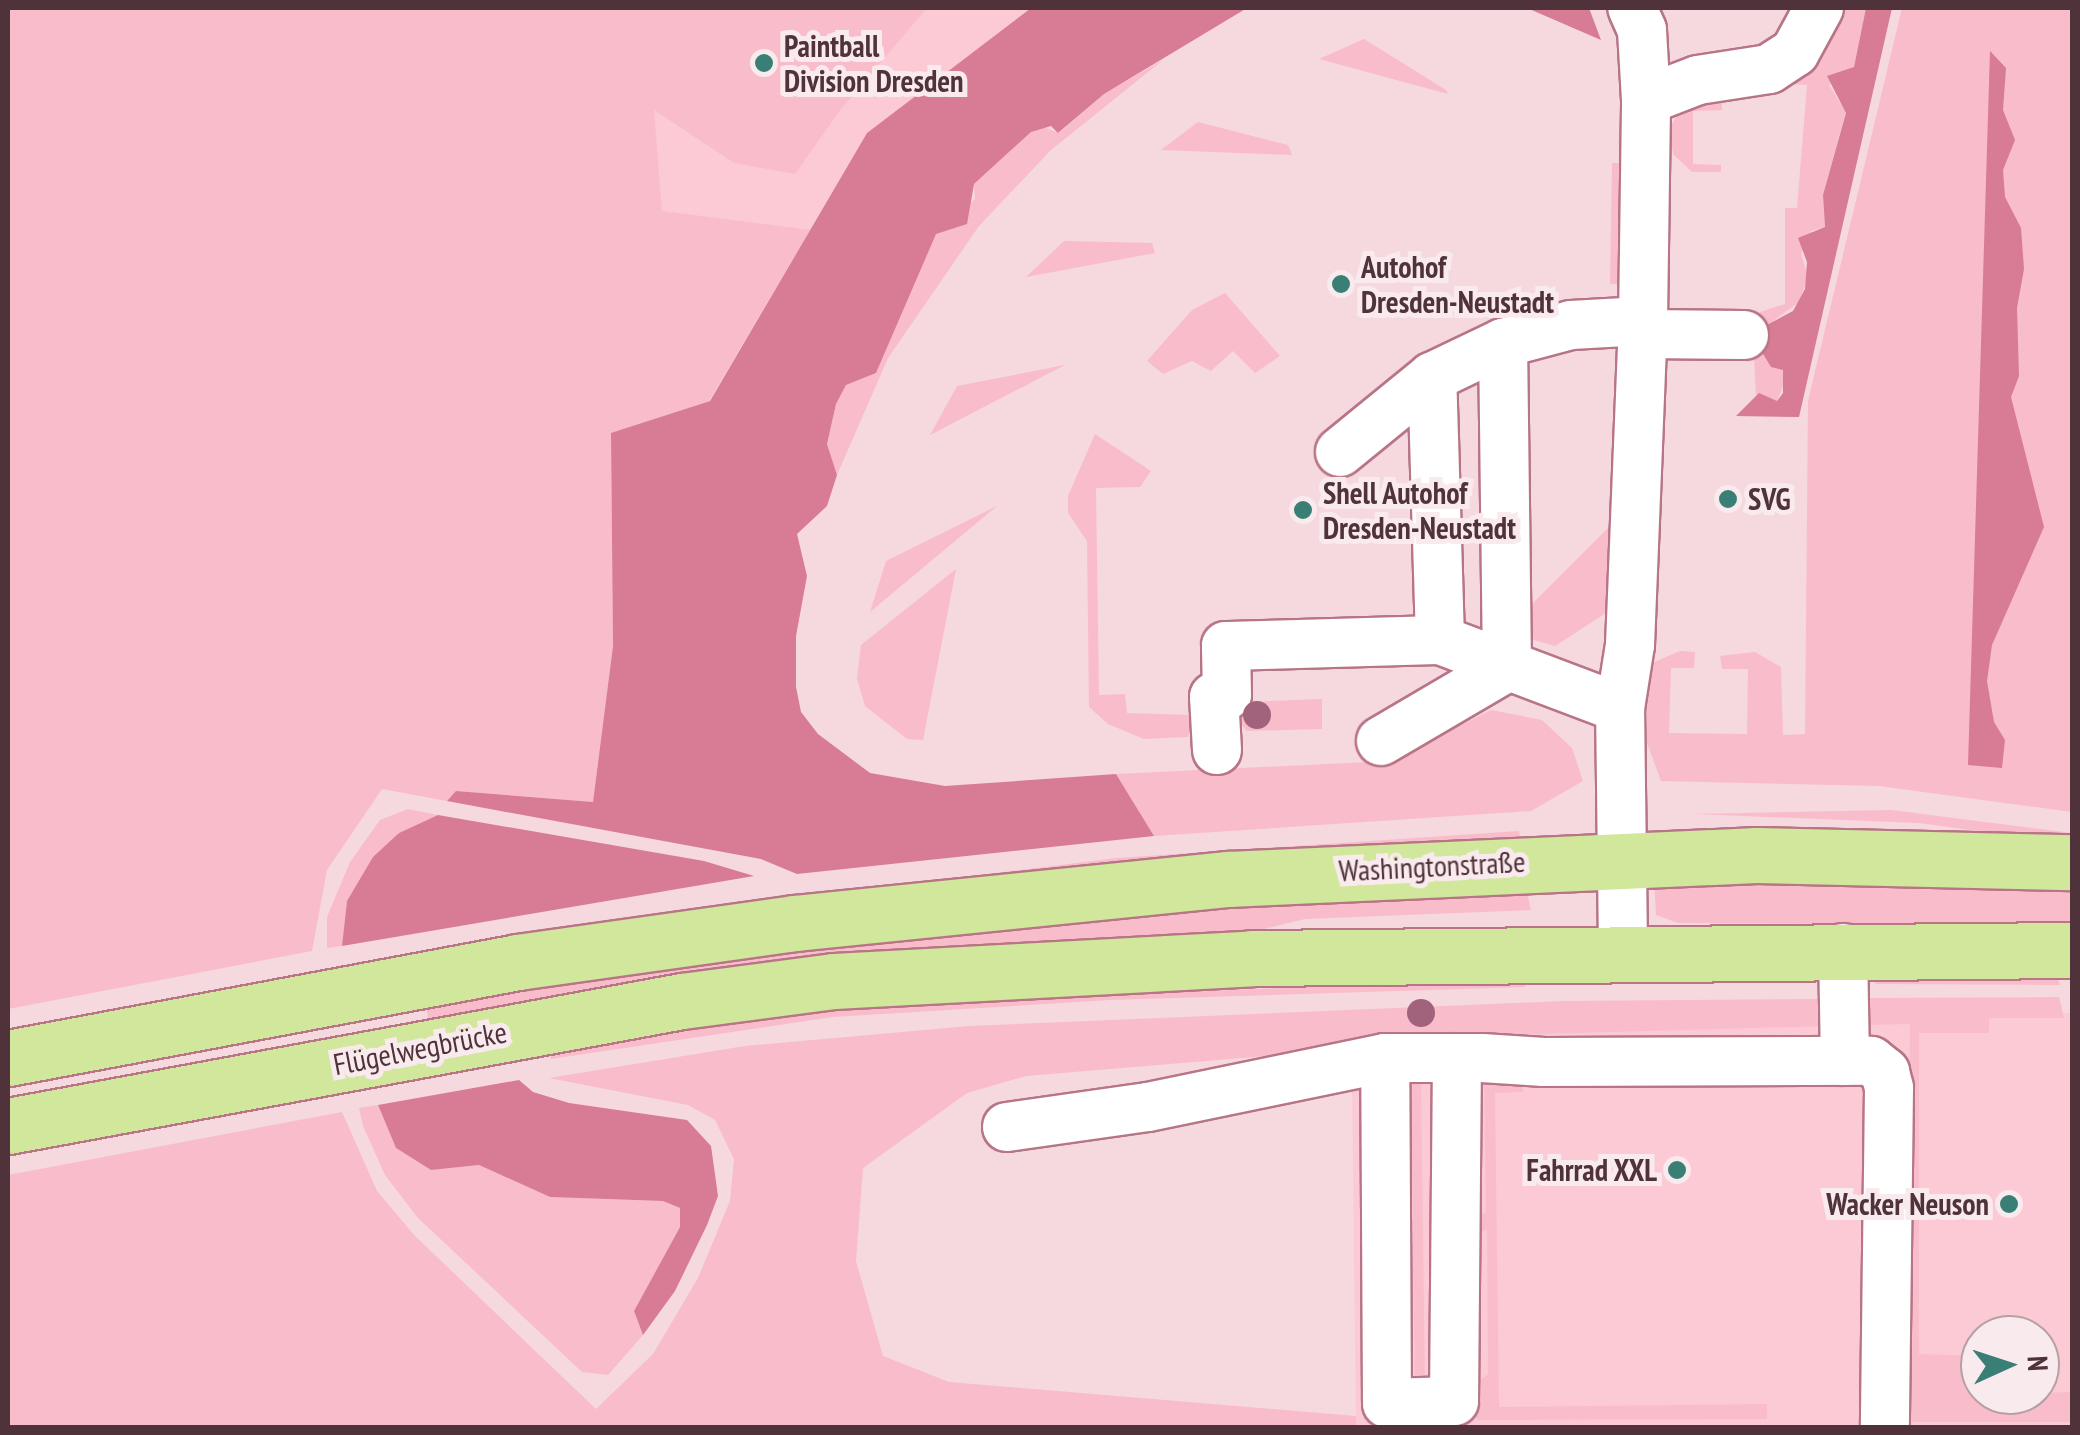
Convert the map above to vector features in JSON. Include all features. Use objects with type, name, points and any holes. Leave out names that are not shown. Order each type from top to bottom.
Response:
[{"type":"main road","name":"Washingtonstraße","points":[[8,1058],[422,980],[794,923],[1228,879],[1756,855],[2072,862]]},
{"type":"main road","points":[[1623,949],[2072,950]]},
{"type":"main road","name":"Flügelwegbrücke","points":[[8,1126],[434,1046],[834,981],[1252,958],[1623,949]]},
{"type":"lane","points":[[1623,949],[1620,708],[1630,646],[1643,327],[1646,100],[1642,30],[1632,8]]},
{"type":"lane","points":[[1646,100],[1698,80],[1769,69],[1795,52],[1819,8]]},
{"type":"lane","points":[[1340,452],[1432,377],[1503,343],[1571,324],[1744,335]]},
{"type":"lane","points":[[1503,343],[1506,668]]},
{"type":"lane","points":[[1432,377],[1440,640]]},
{"type":"lane","points":[[1218,750],[1214,697],[1227,695],[1226,646],[1440,640],[1620,708]]},
{"type":"lane","points":[[1381,741],[1506,668]]},
{"type":"lane","points":[[1844,948],[1844,1061]]},
{"type":"lane","points":[[1385,1058],[1397,1415],[1454,1414],[1458,1058]]},
{"type":"lane","points":[[1007,1127],[1148,1108],[1385,1058],[1871,1061],[1885,1072],[1888,1088],[1886,1428]]},
{"type":"shaded area","points":[[8,8],[927,8],[841,109],[795,174],[734,163],[654,110],[662,211],[810,230],[709,401],[611,434],[613,646],[593,802],[457,791],[447,801],[382,789],[327,870],[312,951],[8,1009]]},
{"type":"shaded area","points":[[596,8],[1031,8],[867,133],[709,401]]},
{"type":"shaded area","points":[[1031,8],[1247,8],[1104,94],[1058,133],[1051,126],[1031,132],[974,184],[967,224],[936,234],[876,373],[846,385],[836,404],[827,444],[837,475],[827,506],[797,534],[807,576],[796,636],[796,687],[801,712],[818,734],[870,773],[945,786],[1116,774],[1154,836],[797,874],[761,859],[447,801],[456,791],[593,802],[613,646],[611,433],[710,401],[867,133]]},
{"type":"shaded area","points":[[1527,8],[1589,8],[1601,40]]},
{"type":"shaded area","points":[[1844,8],[1866,8],[1854,67],[1829,85],[1846,112],[1823,195],[1825,227],[1811,231],[1801,254],[1808,277],[1799,302],[1773,321],[1785,381],[1777,401],[1756,395],[1753,337],[1760,312],[1785,304],[1785,208],[1797,208],[1807,85],[1768,83],[1837,23]]},
{"type":"shaded area","points":[[1866,8],[1892,8],[1799,417],[1736,416],[1759,393],[1777,401],[1783,393],[1783,370],[1771,367],[1757,344],[1763,327],[1793,311],[1805,289],[1807,262],[1798,238],[1825,227],[1823,195],[1846,113],[1827,76],[1854,67]]},
{"type":"shaded area","points":[[1902,8],[2072,8],[2072,812],[1879,786],[1661,781],[1647,743],[1647,665],[1680,651],[1695,652],[1694,668],[1671,668],[1669,733],[1747,734],[1748,669],[1722,669],[1720,656],[1755,652],[1781,667],[1783,735],[1805,734],[1808,401]]},
{"type":"shaded area","points":[[1364,39],[1446,90],[1448,94],[1319,59]]},
{"type":"shaded area","points":[[1990,51],[2006,68],[2003,110],[2015,140],[2003,170],[2005,197],[2021,228],[2024,269],[2017,308],[2019,376],[2011,397],[2044,527],[1992,645],[1987,681],[1994,722],[2005,740],[2002,768],[1968,765]]},
{"type":"shaded area","points":[[1163,60],[1051,150],[979,226],[888,358],[837,475],[827,444],[836,404],[846,385],[876,373],[926,253],[936,234],[975,199],[974,184],[1031,132],[1041,126],[1059,133],[1104,94]]},
{"type":"shaded area","points":[[1708,96],[1722,100],[1722,110],[1693,111],[1693,164],[1721,165],[1721,172],[1692,172],[1673,154],[1670,128],[1683,104]]},
{"type":"shaded area","points":[[1198,122],[1288,145],[1292,155],[1161,150]]},
{"type":"shaded area","points":[[1612,163],[1624,163],[1621,284],[1610,284]]},
{"type":"shaded area","points":[[1064,241],[1152,243],[1155,253],[1026,277]]},
{"type":"shaded area","points":[[1225,293],[1280,356],[1255,373],[1233,351],[1211,371],[1192,361],[1163,374],[1147,361],[1192,310]]},
{"type":"shaded area","points":[[1065,365],[930,435],[957,386]]},
{"type":"shaded area","points":[[1095,434],[1151,471],[1140,487],[1096,488],[1099,695],[1125,694],[1127,713],[1190,715],[1195,719],[1188,737],[1144,739],[1108,724],[1089,707],[1087,541],[1068,513],[1068,496]]},
{"type":"shaded area","points":[[997,506],[870,612],[886,561]]},
{"type":"shaded area","points":[[1616,520],[1609,611],[1555,646],[1527,638],[1525,611]]},
{"type":"shaded area","points":[[956,569],[923,740],[907,739],[865,706],[857,679],[861,645]]},
{"type":"shaded area","points":[[1322,699],[1322,729],[1247,731],[1238,721],[1242,702]]},
{"type":"shaded area","points":[[1491,710],[1542,720],[1572,748],[1583,781],[1531,811],[1154,836],[1116,774],[1389,761]]},
{"type":"shaded area","points":[[408,809],[438,815],[399,833],[347,901],[342,946],[327,948],[327,917],[350,862],[380,820]]},
{"type":"shaded area","points":[[1891,810],[2072,833],[2072,844],[1919,823],[1694,814]]},
{"type":"shaded area","points":[[438,815],[704,861],[754,876],[342,946],[347,901],[373,857],[399,833]]},
{"type":"shaded area","points":[[1519,831],[1521,843],[602,922],[1117,858]]},
{"type":"shaded area","points":[[1654,878],[2072,879],[2072,925],[1678,923],[1656,915]]},
{"type":"shaded area","points":[[1524,880],[1531,910],[1305,919],[1244,934],[812,959],[633,981],[429,1020],[425,1004],[755,947]]},
{"type":"shaded area","points":[[1879,975],[2057,977],[2060,985],[1875,984]]},
{"type":"shaded area","points":[[1525,977],[1525,987],[1110,1000],[833,1017],[551,1059],[550,1050],[832,1008]]},
{"type":"shaded area","points":[[2059,997],[2064,1018],[1989,1018],[1989,1033],[1919,1033],[1919,1354],[1960,1355],[1960,1415],[2060,1415],[2060,1392],[2072,1392],[2072,1422],[1907,1422],[1910,1024],[1865,1025],[1865,998]]},
{"type":"shaded area","points":[[1825,999],[1827,1026],[1401,1038],[1314,1052],[1026,1076],[967,1093],[863,1168],[856,1261],[883,1356],[949,1382],[1356,1416],[1356,1427],[8,1428],[8,1175],[342,1112],[377,1191],[415,1236],[596,1409],[653,1354],[698,1278],[730,1201],[734,1159],[715,1120],[688,1105],[549,1078],[745,1046],[969,1026],[1564,1001]]},
{"type":"shaded area","points":[[1909,1012],[2072,1013],[2072,1427],[1356,1427],[1352,1084],[1401,1038],[1909,1023]]},
{"type":"shaded area","points":[[1484,1077],[1523,1081],[1523,1092],[1495,1093],[1499,1407],[1767,1404],[1767,1419],[1478,1420],[1471,1412],[1470,1388],[1488,1374],[1487,1229],[1469,1238],[1469,1223],[1486,1212]]},
{"type":"shaded area","points":[[1411,1079],[1421,1079],[1425,1393],[1415,1393]]},
{"type":"shaded area","points":[[519,1080],[533,1092],[569,1103],[687,1120],[711,1146],[718,1196],[675,1291],[643,1335],[634,1311],[680,1227],[680,1208],[663,1201],[550,1197],[479,1165],[431,1170],[396,1148],[378,1105]]},
{"type":"shaded area","points":[[378,1105],[396,1148],[431,1170],[479,1165],[550,1197],[663,1201],[680,1208],[680,1227],[634,1311],[643,1335],[608,1375],[582,1372],[417,1217],[385,1175],[363,1126],[359,1108]]},
{"type":"place","name":"Paintball Division Dresden","points":[[764,63]]},
{"type":"place","name":"Autohof Dresden-Neustadt","points":[[1341,284]]},
{"type":"place","name":"SVG","points":[[1728,499]]},
{"type":"place","name":"Shell Autohof Dresden-Neustadt","points":[[1303,510]]},
{"type":"place","name":"Fahrrad XXL","points":[[1677,1170]]},
{"type":"place","name":"Wacker Neuson","points":[[2009,1204]]}]
